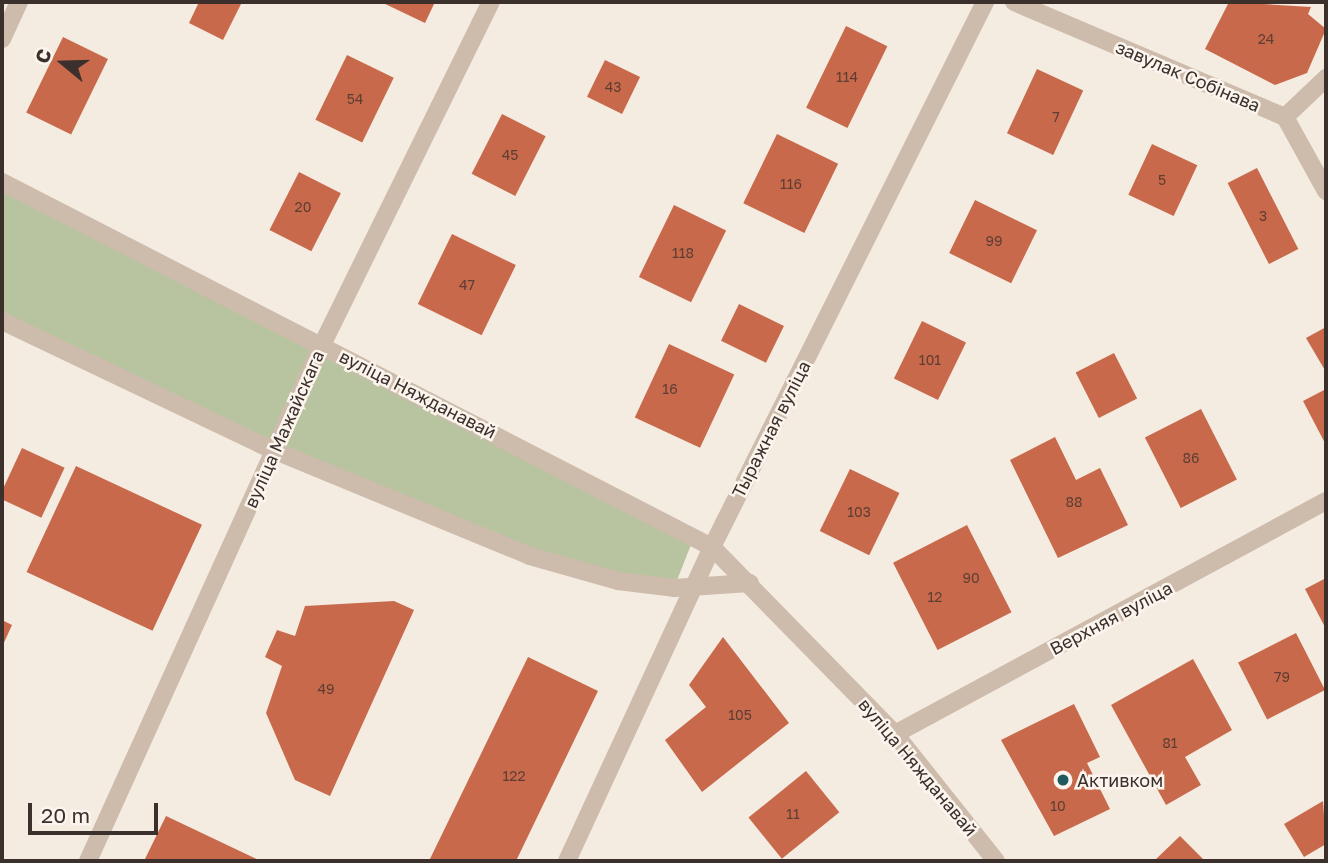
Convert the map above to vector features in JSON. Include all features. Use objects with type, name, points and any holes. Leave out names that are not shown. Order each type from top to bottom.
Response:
[{"type":"street","points":[[2,39],[19,2]]},
{"type":"street","name":"вуліца Мажайскага","points":[[88,861],[322,345],[491,2]]},
{"type":"street","name":"Тыражная вуліца","points":[[567,861],[712,547],[985,2]]},
{"type":"street","name":"завулак Собінава","points":[[1014,2],[1285,117]]},
{"type":"street","points":[[1326,78],[1285,117],[1326,191]]},
{"type":"street","name":"вуліца Няжданавай","points":[[2,181],[712,547],[895,734],[996,861]]},
{"type":"street","points":[[2,321],[274,450],[577,571],[694,587],[750,583]]},
{"type":"street","name":"Верхняя вуліца","points":[[895,734],[1326,501]]},
{"type":"green space","points":[[2,182],[694,537],[674,588],[530,556],[2,321]]},
{"type":"building","points":[[199,2],[242,2],[223,40],[189,23]]},
{"type":"building","points":[[381,2],[435,2],[425,23]]},
{"type":"building","points":[[1229,2],[1311,7],[1308,14],[1326,29],[1307,73],[1275,85],[1205,49]]},
{"type":"building","points":[[846,26],[887,46],[847,128],[806,108]]},
{"type":"building","points":[[63,37],[108,59],[71,134],[26,112]]},
{"type":"building","points":[[347,55],[394,78],[362,143],[315,120]]},
{"type":"building","points":[[605,60],[640,77],[622,114],[587,97]]},
{"type":"building","points":[[1037,69],[1083,91],[1053,155],[1007,133]]},
{"type":"building","points":[[502,114],[546,136],[515,196],[472,174]]},
{"type":"building","points":[[777,134],[838,164],[804,233],[743,203]]},
{"type":"building","points":[[1152,144],[1197,165],[1174,216],[1128,195]]},
{"type":"building","points":[[1257,168],[1298,249],[1269,264],[1228,183]]},
{"type":"building","points":[[299,172],[341,193],[311,251],[269,230]]},
{"type":"building","points":[[975,200],[1037,230],[1011,283],[949,253]]},
{"type":"building","points":[[674,205],[726,230],[691,302],[639,277]]},
{"type":"building","points":[[452,234],[516,265],[482,335],[418,304]]},
{"type":"building","points":[[739,304],[784,326],[766,363],[721,341]]},
{"type":"building","points":[[922,321],[966,342],[938,400],[894,379]]},
{"type":"building","points":[[1326,327],[1326,372],[1306,338]]},
{"type":"building","points":[[669,344],[734,374],[700,448],[635,417]]},
{"type":"building","points":[[1114,353],[1137,398],[1099,418],[1076,373]]},
{"type":"building","points":[[1326,389],[1326,445],[1303,401]]},
{"type":"building","points":[[1201,409],[1237,479],[1181,508],[1145,438]]},
{"type":"building","points":[[1055,437],[1076,480],[1100,468],[1128,525],[1058,558],[1010,460]]},
{"type":"building","points":[[22,448],[65,468],[41,518],[2,499],[2,491]]},
{"type":"building","points":[[76,466],[202,525],[153,631],[27,572]]},
{"type":"building","points":[[850,469],[899,493],[869,555],[820,531]]},
{"type":"building","points":[[967,525],[1011,612],[938,650],[893,563]]},
{"type":"building","points":[[1326,578],[1326,629],[1305,589]]},
{"type":"building","points":[[394,601],[414,610],[330,796],[295,780],[266,713],[282,666],[265,657],[277,630],[295,636],[305,606]]},
{"type":"building","points":[[2,620],[12,625],[2,647]]},
{"type":"building","points":[[1296,633],[1325,690],[1267,720],[1238,663]]},
{"type":"building","points":[[723,637],[789,723],[702,792],[665,740],[706,707],[689,685]]},
{"type":"building","points":[[528,657],[598,691],[516,861],[429,861]]},
{"type":"building","points":[[1193,659],[1232,730],[1185,757],[1201,785],[1166,805],[1111,705]]},
{"type":"building","points":[[1074,704],[1100,757],[1087,763],[1110,809],[1054,836],[1001,740]]},
{"type":"building","points":[[806,771],[839,812],[782,859],[748,818]]},
{"type":"building","points":[[1323,801],[1326,844],[1304,857],[1284,824]]},
{"type":"building","points":[[166,816],[261,861],[144,861]]},
{"type":"building","points":[[1180,836],[1205,861],[1154,861]]},
{"type":"place","name":"Активком","points":[[1063,780]]}]
